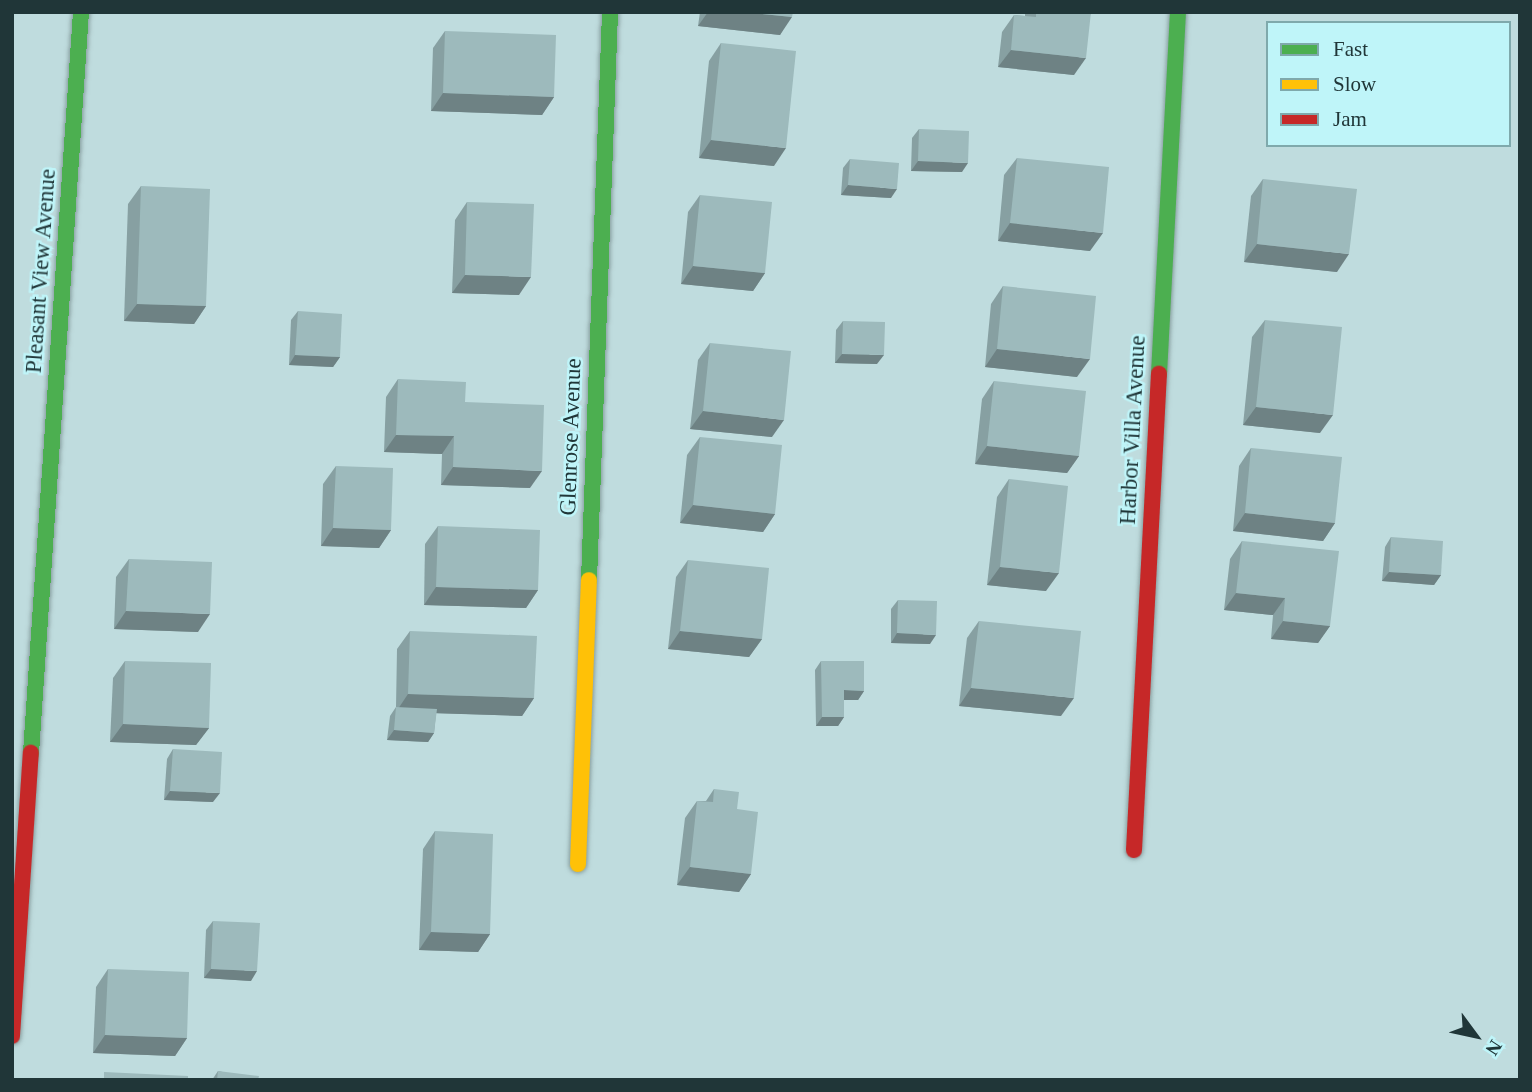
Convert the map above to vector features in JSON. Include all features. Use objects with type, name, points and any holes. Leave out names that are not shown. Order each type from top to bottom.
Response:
[{"type":"street","name":"Pleasant View Avenue","points":[[12,1037],[81,12]]},
{"type":"street","name":"Glenrose Avenue","points":[[578,864],[610,12]]},
{"type":"street","name":"Harbor Villa Avenue","points":[[1134,850],[1178,12]]},
{"type":"building","points":[[744,12],[793,12],[792,17]]},
{"type":"building","points":[[1036,12],[1091,12],[1086,58],[1011,50],[1014,15],[1036,17]]},
{"type":"building","points":[[445,31],[556,35],[554,97],[443,93]]},
{"type":"building","points":[[721,43],[796,51],[786,148],[711,140]]},
{"type":"building","points":[[919,129],[969,131],[968,163],[918,161]]},
{"type":"building","points":[[1017,158],[1109,167],[1103,233],[1010,223]]},
{"type":"building","points":[[850,159],[899,163],[897,189],[848,185]]},
{"type":"building","points":[[1263,179],[1357,189],[1349,254],[1257,244]]},
{"type":"building","points":[[141,186],[210,189],[206,306],[137,304]]},
{"type":"building","points":[[700,195],[772,202],[765,273],[693,266]]},
{"type":"building","points":[[467,202],[534,204],[531,277],[465,275]]},
{"type":"building","points":[[1003,286],[1096,296],[1090,359],[997,349]]},
{"type":"building","points":[[298,311],[342,314],[340,357],[295,355]]},
{"type":"building","points":[[1265,320],[1342,327],[1333,415],[1256,407]]},
{"type":"building","points":[[843,321],[885,322],[884,355],[842,354]]},
{"type":"building","points":[[710,343],[791,351],[784,420],[703,411]]},
{"type":"building","points":[[398,379],[466,382],[465,402],[544,405],[542,471],[453,467],[454,436],[396,435]]},
{"type":"building","points":[[994,381],[1086,391],[1079,456],[987,446]]},
{"type":"building","points":[[700,437],[782,445],[775,514],[693,505]]},
{"type":"building","points":[[1251,448],[1342,457],[1335,523],[1245,513]]},
{"type":"building","points":[[336,466],[393,468],[391,530],[333,528]]},
{"type":"building","points":[[1009,479],[1068,486],[1059,573],[1000,567]]},
{"type":"building","points":[[438,526],[540,530],[538,590],[436,587]]},
{"type":"building","points":[[1391,537],[1443,541],[1441,575],[1389,572]]},
{"type":"building","points":[[1242,541],[1339,551],[1330,626],[1283,621],[1285,598],[1236,593]]},
{"type":"building","points":[[129,559],[212,562],[210,614],[126,611]]},
{"type":"building","points":[[688,560],[769,568],[762,639],[680,631]]},
{"type":"building","points":[[898,600],[937,601],[936,635],[897,633]]},
{"type":"building","points":[[979,621],[1081,631],[1074,698],[971,688]]},
{"type":"building","points":[[410,631],[537,636],[534,698],[408,694]]},
{"type":"building","points":[[125,661],[211,663],[209,728],[123,724]]},
{"type":"building","points":[[821,661],[864,661],[864,691],[844,690],[844,717],[822,717]]},
{"type":"building","points":[[396,707],[437,709],[434,733],[394,730]]},
{"type":"building","points":[[173,749],[222,752],[220,793],[170,791]]},
{"type":"building","points":[[714,789],[739,792],[737,809],[758,812],[751,874],[690,867],[697,801],[713,802]]},
{"type":"building","points":[[435,831],[493,834],[490,934],[431,932]]},
{"type":"building","points":[[213,921],[260,923],[257,971],[211,969]]},
{"type":"building","points":[[108,969],[189,972],[187,1038],[105,1035]]},
{"type":"building","points":[[218,1071],[259,1076],[258,1080],[217,1080]]},
{"type":"building","points":[[104,1072],[188,1076],[188,1080],[104,1080]]},
{"type":"traffic: fast","points":[[31,753],[81,12]]},
{"type":"traffic: fast","points":[[589,580],[610,12]]},
{"type":"traffic: fast","points":[[1159,374],[1178,12]]},
{"type":"traffic: slow","points":[[578,864],[589,580]]},
{"type":"traffic: jam","points":[[1134,850],[1159,374]]},
{"type":"traffic: jam","points":[[12,1036],[31,753]]}]
